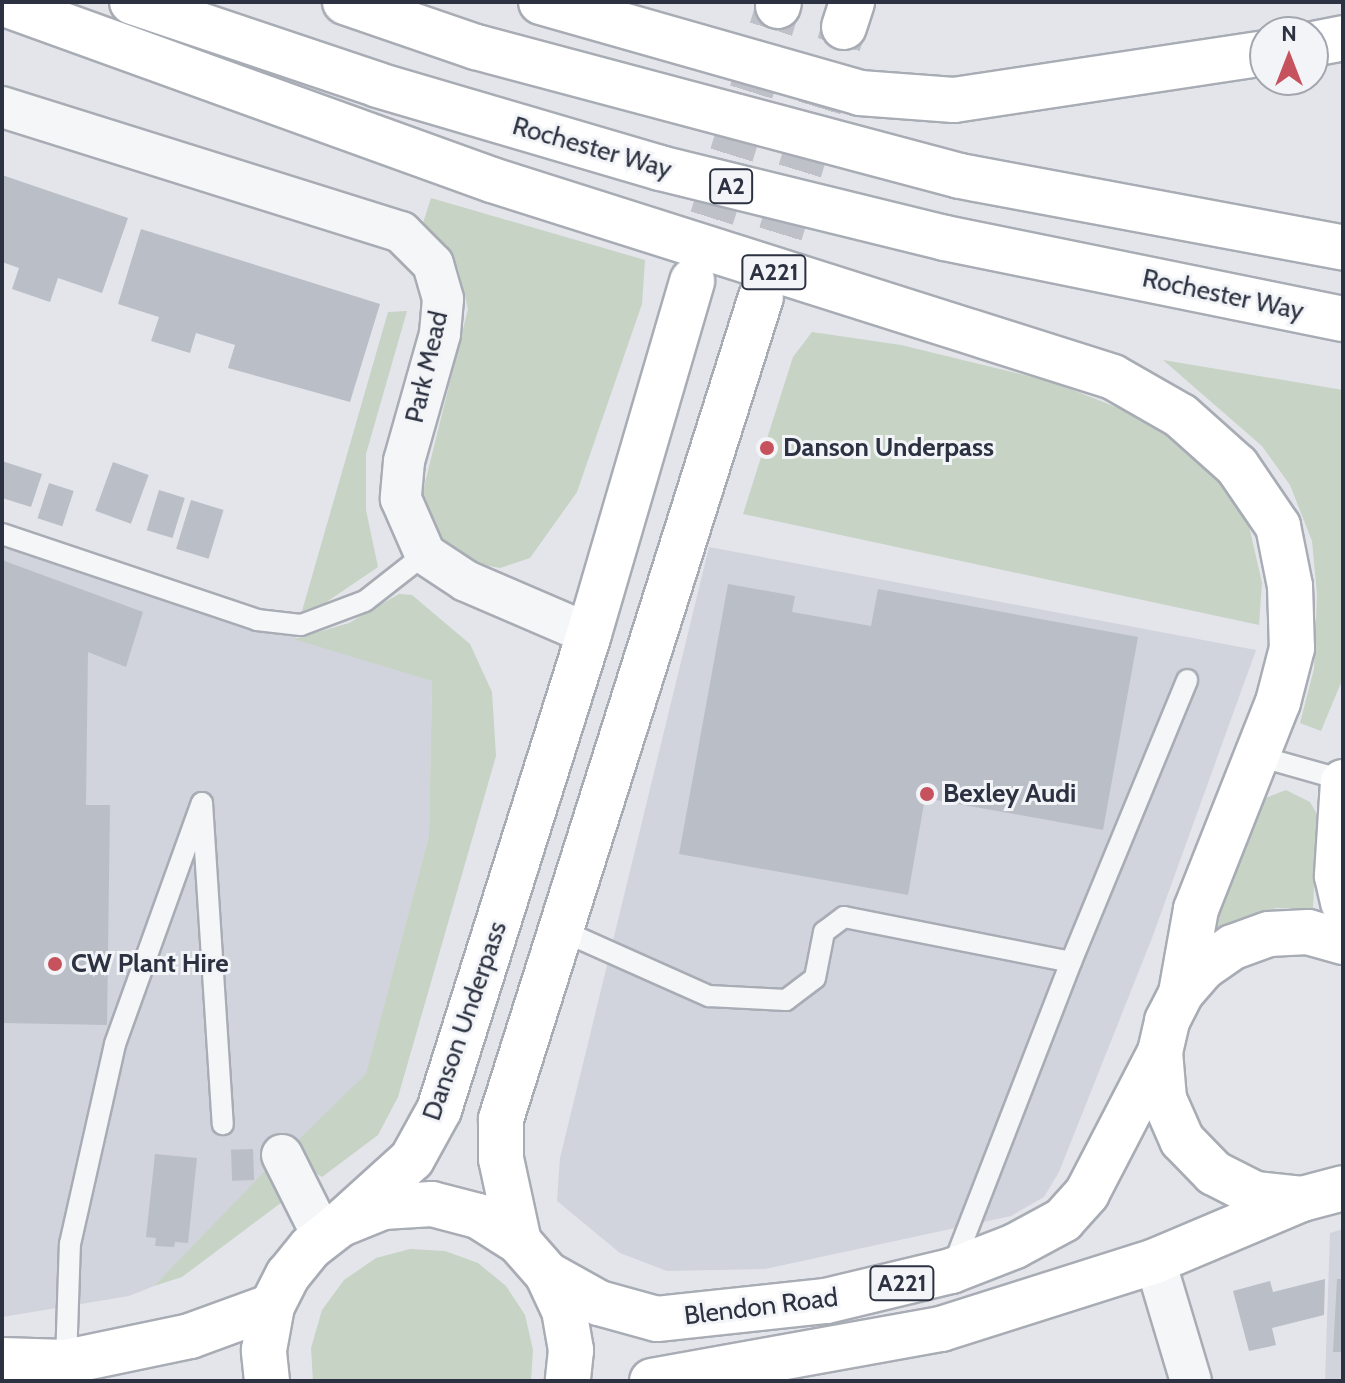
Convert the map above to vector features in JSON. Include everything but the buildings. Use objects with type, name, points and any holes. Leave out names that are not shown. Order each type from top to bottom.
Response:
[{"type":"main road","name":"Rochester Way","points":[[132,2],[378,85],[660,168],[945,238],[1343,319]]},
{"type":"main road","points":[[345,2],[476,47],[960,176],[1343,248]]},
{"type":"main road","points":[[541,2],[860,93],[954,100],[1249,55]]},
{"type":"main road","name":"A221","points":[[2,3],[492,180],[1113,377],[1181,416],[1237,466],[1278,526],[1290,586],[1292,648],[1258,756],[1196,909],[1181,993]]},
{"type":"main road","name":"Danson Underpass","points":[[331,1231],[412,1159],[439,1110],[589,634],[692,281]]},
{"type":"main road","name":"A221","points":[[519,1242],[501,1159],[501,1119],[565,932],[761,297]]},
{"type":"main road","points":[[1343,781],[1337,876],[1343,903]]},
{"type":"main road","name":"Blendon Road","points":[[547,1274],[599,1303],[657,1319],[826,1301],[951,1271],[1063,1220],[1087,1193],[1160,1052],[1167,1021],[1181,993],[1204,967],[1233,947],[1269,934],[1308,932],[1343,942]]},
{"type":"main road","name":"Blendon Road","points":[[1160,1052],[1164,1099],[1182,1140],[1214,1173],[1255,1194],[1302,1199]]},
{"type":"main road","name":"Blendon Road","points":[[652,1381],[941,1329],[1155,1261],[1302,1199],[1343,1188]]},
{"type":"main road","name":"A221","points":[[267,1381],[264,1350],[272,1306],[288,1275],[331,1231],[383,1207],[432,1204],[478,1216],[519,1242],[547,1274],[564,1310],[571,1350],[568,1381]]},
{"type":"main road","points":[[66,1362],[190,1336],[272,1306]]},
{"type":"main road","points":[[2,1360],[66,1362],[137,1381]]},
{"type":"street","name":"Park Mead","points":[[2,107],[401,232],[433,264],[443,299],[440,334],[404,461],[401,499],[425,554]]},
{"type":"street","points":[[425,554],[466,581],[589,634]]},
{"type":"street","points":[[282,1155],[331,1231]]},
{"type":"street","points":[[1155,1261],[1191,1381]]},
{"type":"lane","points":[[2,534],[257,620],[301,625],[365,601],[425,554]]},
{"type":"lane","points":[[951,1271],[1071,962],[1187,680]]},
{"type":"lane","points":[[1258,756],[1343,781]]},
{"type":"lane","points":[[66,1362],[70,1244],[115,1044],[202,803],[223,1124]]},
{"type":"lane","points":[[565,932],[709,996],[786,1000],[815,978],[824,932],[844,917],[1071,962]]},
{"type":"shaded area","points":[[2,544],[432,681],[429,836],[366,1075],[154,1286],[129,1296],[2,1317]]},
{"type":"shaded area","name":"Bexley Audi","points":[[709,547],[1256,650],[1152,938],[1059,1172],[1044,1197],[1011,1216],[765,1269],[667,1271],[620,1253],[557,1201],[560,1158]]},
{"type":"shaded area","points":[[1343,1229],[1343,1381],[1325,1381],[1330,1233]]},
{"type":"green space","points":[[431,198],[645,260],[642,304],[577,492],[530,558],[500,568],[468,562],[449,549],[429,523],[422,495],[468,309],[458,268],[423,223]]},
{"type":"green space","points":[[407,311],[366,454],[366,510],[378,567],[325,603],[302,611],[388,312]]},
{"type":"green space","points":[[812,332],[901,345],[1053,382],[1176,431],[1220,475],[1249,526],[1262,583],[1259,625],[743,514],[793,357]]},
{"type":"green space","points":[[1163,360],[1343,390],[1343,678],[1321,731],[1300,723],[1314,669],[1317,594],[1312,541],[1290,485],[1262,446]]},
{"type":"green space","points":[[399,594],[412,595],[470,644],[492,692],[496,756],[398,1097],[378,1135],[322,1177],[297,1163],[290,1148],[366,1074],[429,836],[432,681],[294,639],[349,623]]},
{"type":"green space","points":[[1286,790],[1310,802],[1317,814],[1313,909],[1276,908],[1217,927],[1215,912],[1263,799]]},
{"type":"green space","points":[[271,1165],[286,1199],[182,1277],[154,1286]]},
{"type":"green space","points":[[410,1249],[445,1251],[478,1263],[506,1286],[525,1315],[533,1350],[531,1381],[313,1381],[311,1348],[322,1310],[344,1280],[376,1258]]},
{"type":"tunnel","points":[[692,281],[778,6]]},
{"type":"tunnel","points":[[761,297],[844,27]]},
{"type":"place","name":"Danson Underpass","points":[[767,448]]},
{"type":"place","name":"Bexley Audi","points":[[927,794]]},
{"type":"place","name":"CW Plant Hire","points":[[55,964]]}]
